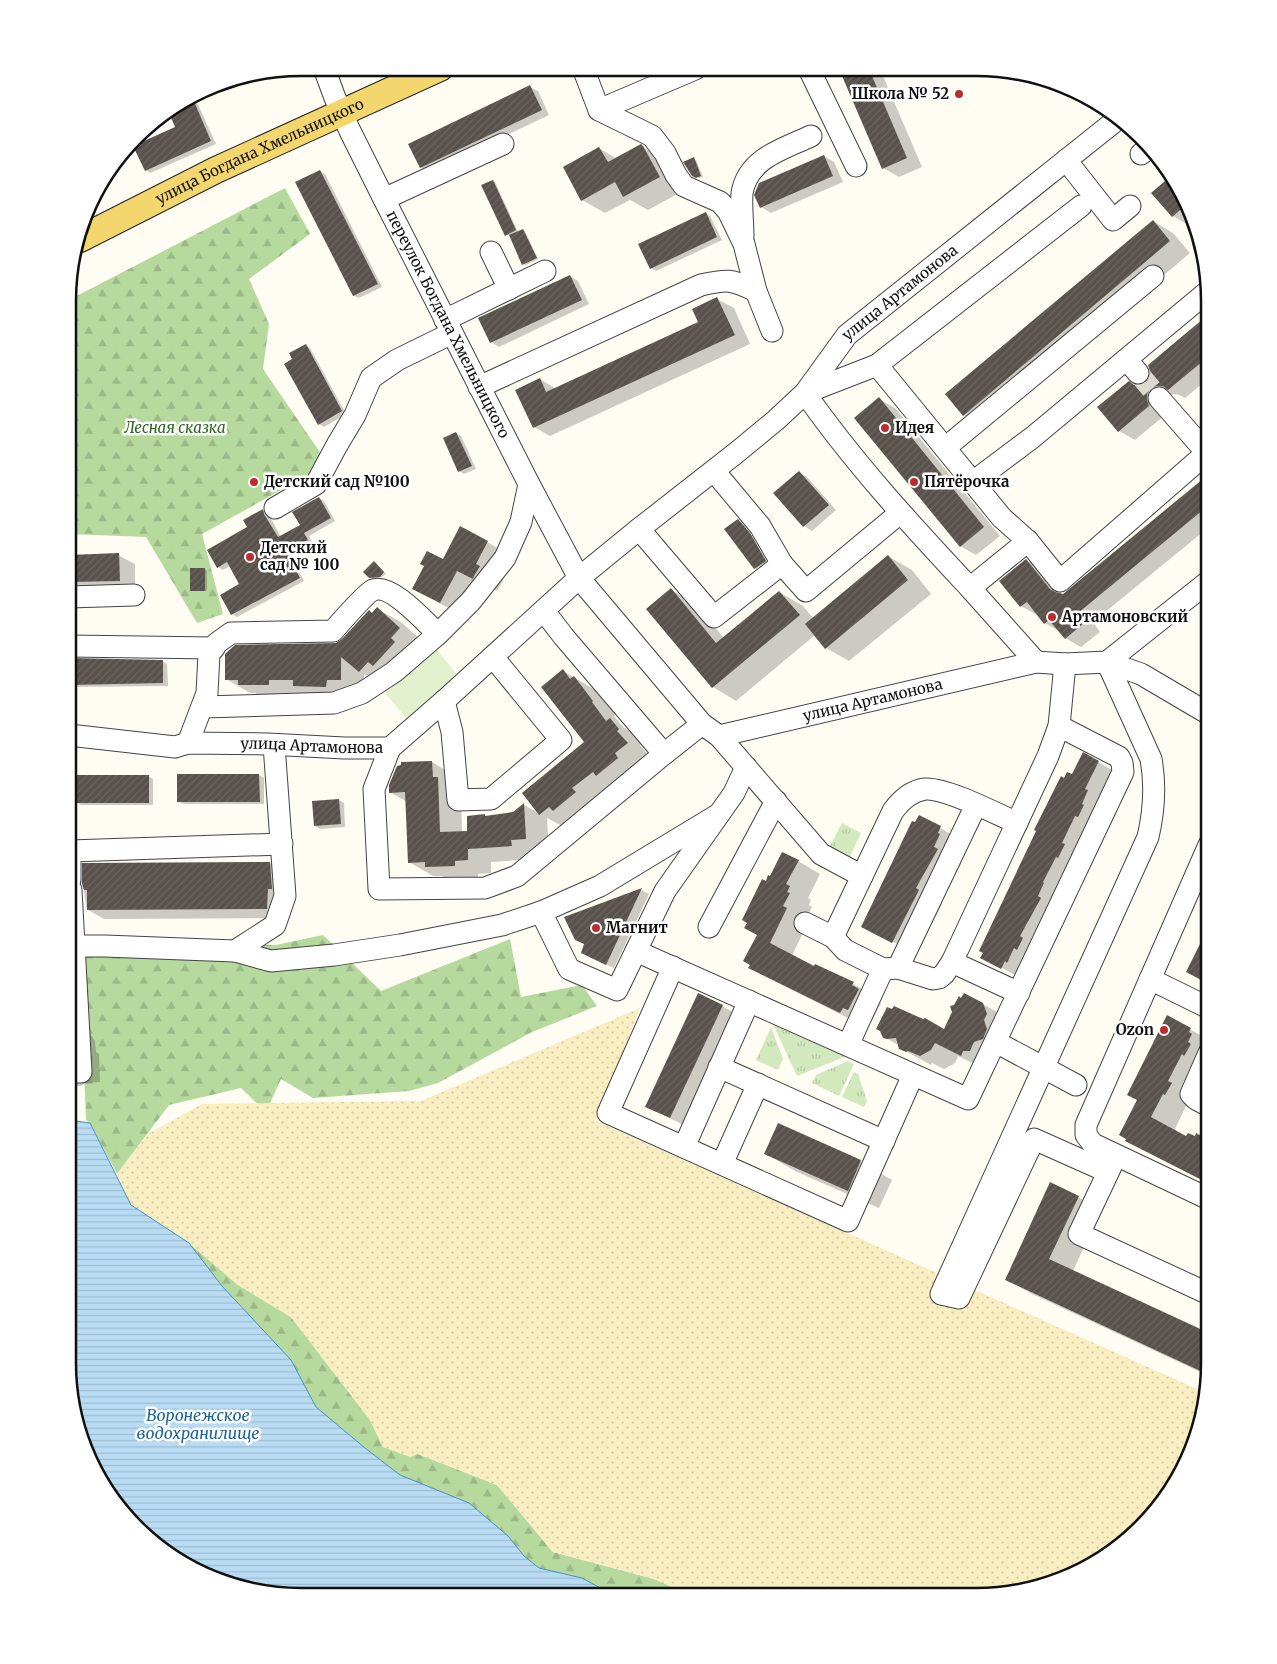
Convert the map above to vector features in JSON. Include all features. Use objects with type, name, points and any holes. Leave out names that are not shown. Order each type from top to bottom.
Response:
[{"type":"main road","name":"улица Богдана Хмельницкого","points":[[86,235],[208,174],[423,76]]},
{"type":"street","name":"переулок Богдана Хмельницкого","points":[[327,76],[342,113],[384,199],[579,578]]},
{"type":"street","points":[[586,76],[599,110],[652,136],[665,153],[684,186],[720,202],[728,211],[744,244],[756,291],[772,331]]},
{"type":"street","points":[[599,110],[679,76]]},
{"type":"street","points":[[812,76],[856,166]]},
{"type":"street","name":"улица Артамонова","points":[[76,736],[175,747],[188,743],[390,748],[579,578],[776,420],[805,393],[847,335],[1112,123]]},
{"type":"street","points":[[744,244],[742,194],[753,168],[763,159],[812,136]]},
{"type":"street","points":[[384,199],[503,144]]},
{"type":"street","points":[[1066,160],[1113,220],[1130,206]]},
{"type":"street","points":[[1036,662],[900,513],[805,393],[877,365],[1081,206]]},
{"type":"street","points":[[491,252],[509,289]]},
{"type":"street","points":[[275,508],[316,484],[355,415],[371,378],[509,289],[545,271]]},
{"type":"street","points":[[945,448],[1153,276]]},
{"type":"street","points":[[480,387],[701,285],[722,280],[737,282],[756,291]]},
{"type":"street","points":[[973,482],[1133,366],[1201,298]]},
{"type":"street","points":[[877,365],[1002,518],[1028,541],[1060,581],[1201,458]]},
{"type":"street","points":[[1159,398],[1201,444]]},
{"type":"street","points":[[714,471],[760,526],[782,564],[806,591],[900,513]]},
{"type":"street","points":[[203,707],[334,703],[362,693],[394,672],[438,634],[470,601],[505,558],[521,522],[529,484]]},
{"type":"street","points":[[638,529],[714,617],[782,564]]},
{"type":"street","points":[[970,588],[1028,541]]},
{"type":"street","points":[[579,578],[702,724],[720,736],[821,854],[862,876]]},
{"type":"street","points":[[1108,662],[1201,587]]},
{"type":"street","points":[[188,743],[207,693],[209,654],[217,643],[231,633],[333,631],[372,590],[382,588],[396,596],[438,634]]},
{"type":"street","points":[[76,597],[134,595]]},
{"type":"street","points":[[544,611],[664,754]]},
{"type":"street","points":[[76,646],[214,648]]},
{"type":"street","points":[[444,701],[452,732],[458,800],[491,799],[561,740],[493,657]]},
{"type":"street","name":"улица Артамонова","points":[[720,736],[1036,662],[1065,664],[1108,662]]},
{"type":"street","points":[[1108,662],[1140,674],[1201,709]]},
{"type":"street","points":[[1108,662],[1150,759],[1154,774],[1153,818],[1148,837],[941,1294],[959,1298],[1034,1138],[1201,1196]]},
{"type":"street","points":[[805,923],[833,937],[846,950],[890,968],[933,979],[939,978],[944,974],[952,962],[1048,756],[1059,726],[1065,664]]},
{"type":"street","points":[[390,748],[374,789],[379,889],[485,888],[517,876],[702,724]]},
{"type":"street","points":[[636,951],[968,1099],[1123,772],[1119,757],[1059,726]]},
{"type":"street","points":[[234,951],[275,924],[285,896],[274,745]]},
{"type":"street","points":[[541,912],[569,969],[617,990],[665,891],[734,794],[746,767]]},
{"type":"street","points":[[833,937],[893,811],[902,800],[913,792],[935,789],[949,793],[1017,822]]},
{"type":"street","points":[[709,927],[776,801]]},
{"type":"street","points":[[848,1045],[976,805]]},
{"type":"street","points":[[76,946],[234,951],[271,961],[400,945],[502,925],[541,912],[600,886],[719,814]]},
{"type":"street","points":[[76,851],[282,844]]},
{"type":"street","points":[[1112,1164],[1086,1135],[1086,1125],[1201,863]]},
{"type":"street","points":[[952,962],[1019,993]]},
{"type":"street","points":[[673,967],[608,1113],[848,1220],[914,1075]]},
{"type":"street","points":[[1150,979],[1201,1004]]},
{"type":"street","points":[[684,1147],[749,1001]]},
{"type":"street","points":[[76,1022],[80,1072],[76,1072]]},
{"type":"street","points":[[996,1042],[1076,1086]]},
{"type":"street","points":[[719,1067],[884,1141]]},
{"type":"street","points":[[1201,1073],[1191,1094],[1201,1102]]},
{"type":"street","points":[[722,1164],[758,1084]]},
{"type":"street","points":[[1112,1164],[1079,1234],[1201,1290]]},
{"type":"green space","name":"Лесная сказка","points":[[285,188],[310,234],[249,279],[269,324],[263,369],[328,464],[202,534],[223,614],[197,623],[146,537],[76,534],[76,296]]},
{"type":"green space","points":[[437,650],[459,677],[408,720],[385,693]]},
{"type":"green space","points":[[842,823],[861,833],[850,856],[830,846]]},
{"type":"green space","points":[[323,935],[381,991],[510,939],[521,997],[582,985],[597,1006],[532,1032],[438,1083],[409,1091],[313,1098],[281,1079],[266,1112],[241,1088],[169,1105],[117,1174],[90,1123],[86,1120],[79,951],[196,944],[276,945]]},
{"type":"green space","points":[[772,1022],[849,1055],[797,1076]]},
{"type":"green space","points":[[771,1027],[783,1059],[778,1070],[756,1060]]},
{"type":"green space","points":[[848,1061],[854,1064],[839,1096],[812,1083],[816,1075]]},
{"type":"green space","points":[[854,1072],[858,1074],[867,1101],[864,1107],[842,1097]]},
{"type":"green space","points":[[189,1243],[238,1285],[291,1317],[370,1420],[383,1447],[418,1454],[497,1485],[553,1552],[654,1579],[675,1588],[600,1588],[582,1578],[539,1568],[524,1556],[508,1536],[469,1503],[400,1475],[316,1407],[291,1360],[222,1286]]},
{"type":"sand","points":[[640,1008],[596,1121],[1199,1390],[1189,1435],[1178,1462],[1163,1488],[1145,1511],[1124,1532],[1101,1550],[1062,1571],[1034,1580],[1005,1586],[976,1588],[675,1588],[654,1579],[553,1552],[497,1485],[418,1454],[410,1457],[383,1447],[370,1420],[291,1317],[238,1285],[189,1243],[131,1205],[117,1174],[148,1134],[202,1104],[421,1101]]},
{"type":"water","name":"Воронежское водохранилище","points":[[76,1121],[90,1123],[131,1205],[189,1243],[222,1286],[291,1360],[316,1407],[400,1475],[469,1503],[508,1536],[524,1556],[539,1568],[582,1578],[600,1588],[301,1588],[272,1586],[243,1580],[215,1571],[176,1550],[153,1532],[123,1500],[99,1462],[88,1435],[78,1392],[76,1363]]},
{"type":"building","points":[[842,76],[872,76],[907,158],[882,169]]},
{"type":"building","points":[[530,85],[542,110],[420,168],[408,144]]},
{"type":"building","points":[[195,103],[211,141],[145,171],[135,150],[142,142],[175,127],[171,118]]},
{"type":"building","points":[[641,144],[660,177],[623,197],[615,182],[581,201],[563,167],[599,147],[608,162]]},
{"type":"building","points":[[824,155],[833,176],[760,208],[754,195],[759,183]]},
{"type":"building","points":[[694,157],[701,176],[696,178],[692,176],[683,162]]},
{"type":"building","points":[[320,170],[378,284],[353,296],[295,182]]},
{"type":"building","points":[[493,180],[516,230],[505,236],[481,185]]},
{"type":"building","points":[[1166,180],[1181,209],[1172,217],[1151,193]]},
{"type":"building","points":[[706,212],[717,237],[650,269],[638,244]]},
{"type":"building","points":[[1153,220],[1170,241],[963,416],[945,394]]},
{"type":"building","points":[[523,229],[537,258],[522,265],[509,235]]},
{"type":"building","points":[[570,275],[582,300],[490,343],[478,318]]},
{"type":"building","points":[[717,297],[735,335],[533,428],[515,390],[540,378],[546,392],[698,322],[692,309]]},
{"type":"building","points":[[1201,321],[1201,363],[1168,390],[1163,386],[1151,388],[1147,394],[1149,406],[1118,432],[1097,407],[1129,381],[1134,385],[1146,383],[1150,377],[1148,365]]},
{"type":"building","points":[[306,344],[342,411],[318,425],[284,364],[292,359],[289,353]]},
{"type":"building","points":[[879,397],[984,527],[960,547],[854,418]]},
{"type":"building","points":[[456,432],[472,466],[458,472],[443,438]]},
{"type":"building","points":[[799,471],[829,505],[803,527],[773,493]]},
{"type":"building","points":[[1201,481],[1201,512],[1078,613],[1085,622],[1065,639],[1049,620],[1044,624],[1027,602],[1020,607],[999,581],[1026,559],[1050,589],[1063,594]]},
{"type":"building","name":"Детский сад № 100","points":[[319,497],[331,518],[304,533],[308,540],[286,552],[300,578],[231,615],[220,595],[239,584],[227,562],[217,568],[207,550],[247,527],[243,520],[263,509],[278,537],[300,525],[292,512]]},
{"type":"building","points":[[738,519],[750,533],[766,561],[754,569],[724,529]]},
{"type":"building","points":[[460,526],[488,541],[476,564],[480,566],[473,579],[457,571],[440,603],[412,589],[424,566],[420,564],[427,551],[443,559]]},
{"type":"building","points":[[119,553],[120,581],[76,582],[76,555]]},
{"type":"building","points":[[888,555],[908,580],[825,649],[805,624]]},
{"type":"building","points":[[374,561],[384,572],[380,577],[369,578],[363,572]]},
{"type":"building","points":[[190,568],[205,568],[205,591],[190,591]]},
{"type":"building","points":[[671,588],[716,643],[779,591],[800,615],[712,688],[646,609]]},
{"type":"building","points":[[377,607],[400,628],[391,638],[395,642],[373,666],[368,662],[359,672],[341,657],[341,680],[327,680],[326,687],[293,686],[293,680],[269,680],[269,685],[238,685],[238,680],[225,680],[225,654],[235,645],[336,643],[369,610],[372,613]]},
{"type":"building","points":[[76,658],[163,660],[163,683],[76,685]]},
{"type":"building","points":[[563,669],[570,679],[574,676],[606,721],[610,718],[619,729],[617,731],[628,743],[615,753],[618,758],[596,776],[593,772],[572,788],[576,792],[553,811],[549,807],[539,815],[522,793],[584,742],[541,687]]},
{"type":"building","points":[[1083,752],[1099,761],[1085,789],[1088,790],[1082,804],[1084,805],[1078,817],[1075,816],[1062,843],[1065,844],[1043,882],[1038,896],[1041,898],[1020,936],[1023,938],[1017,950],[1014,948],[1007,963],[1005,961],[1001,969],[980,958],[983,953],[979,951],[1036,831],[1034,830],[1061,776],[1064,778],[1067,772],[1072,774]]},
{"type":"building","points":[[432,761],[433,777],[438,777],[440,832],[467,831],[467,816],[485,814],[485,816],[513,812],[524,803],[526,839],[511,840],[512,846],[468,849],[468,860],[455,861],[455,866],[425,867],[425,862],[408,863],[405,792],[389,793],[389,785],[397,766],[401,765],[401,762]]},
{"type":"building","points":[[177,774],[259,774],[260,802],[177,802]]},
{"type":"building","points":[[76,775],[149,775],[149,803],[76,803]]},
{"type":"building","points":[[339,799],[341,824],[314,826],[312,801]]},
{"type":"building","points":[[919,815],[941,826],[938,833],[940,834],[934,847],[938,849],[916,888],[919,890],[892,943],[861,927],[912,821],[915,822]]},
{"type":"building","points":[[782,852],[799,860],[786,884],[790,886],[787,892],[790,893],[783,906],[787,908],[770,943],[814,966],[815,964],[854,982],[852,985],[859,989],[848,1010],[843,1008],[840,1013],[748,968],[750,965],[743,961],[757,935],[744,928],[747,923],[742,920],[762,879],[766,881],[768,875],[770,876]]},
{"type":"building","points":[[270,862],[272,889],[268,889],[267,909],[87,910],[87,890],[84,890],[82,884],[82,863]]},
{"type":"building","name":"Магнит","points":[[642,888],[606,965],[581,953],[584,944],[575,940],[564,917]]},
{"type":"building","points":[[1201,942],[1201,980],[1186,972]]},
{"type":"building","points":[[698,993],[723,1005],[670,1118],[645,1107]]},
{"type":"building","points":[[964,993],[983,1003],[987,1014],[984,1020],[987,1029],[983,1039],[974,1042],[970,1051],[963,1051],[961,1056],[935,1043],[931,1050],[920,1056],[908,1051],[906,1052],[899,1049],[896,1038],[883,1038],[880,1031],[876,1029],[887,1007],[892,1009],[894,1006],[923,1019],[925,1018],[944,1029],[952,1012],[950,1006],[954,1005],[959,996],[961,998]]},
{"type":"building","points":[[1167,1015],[1191,1028],[1189,1032],[1192,1034],[1188,1042],[1191,1044],[1184,1056],[1182,1054],[1168,1081],[1172,1083],[1165,1095],[1163,1094],[1151,1117],[1186,1136],[1188,1133],[1195,1136],[1196,1133],[1201,1136],[1200,1179],[1125,1141],[1126,1139],[1119,1135],[1137,1100],[1127,1095]]},
{"type":"building","points":[[778,1123],[861,1160],[848,1191],[764,1154]]},
{"type":"building","points":[[1050,1182],[1079,1196],[1049,1259],[1201,1329],[1200,1371],[1005,1280]]},
{"type":"tunnel","points":[[1138,373],[1159,398]]},
{"type":"place","name":"Школа № 52","points":[[959,94]]},
{"type":"place","name":"Идея","points":[[885,428]]},
{"type":"place","name":"Детский сад №100","points":[[254,482]]},
{"type":"place","name":"Пятёрочка","points":[[914,482]]},
{"type":"place","name":"Детский сад № 100","points":[[250,557]]},
{"type":"place","name":"Артамоновский","points":[[1052,617]]},
{"type":"place","name":"Магнит","points":[[596,928]]},
{"type":"place","name":"Ozon","points":[[1164,1030]]}]
